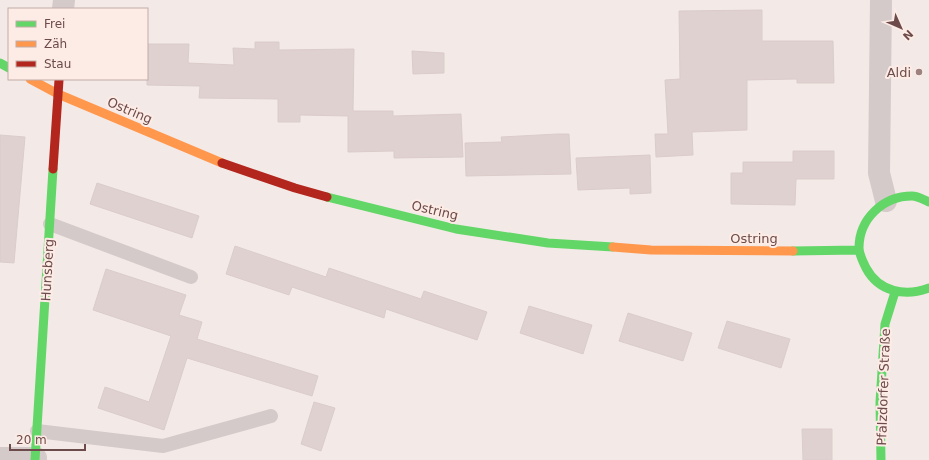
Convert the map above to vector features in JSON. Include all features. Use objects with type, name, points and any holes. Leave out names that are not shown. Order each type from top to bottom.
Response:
[{"type":"street","points":[[881,0],[879,173],[886,201]]},
{"type":"street","name":"Ostring","points":[[32,80],[58,94],[208,158],[288,186],[456,229],[548,243],[651,250],[858,250]]},
{"type":"street","name":"Hunsberg","points":[[36,459],[59,80]]},
{"type":"street","points":[[929,202],[913,196],[886,201],[871,213],[861,230],[858,250],[867,271],[879,284],[895,292],[920,292],[929,288]]},
{"type":"street","name":"Pfalzdorfer Straße","points":[[881,460],[880,402],[885,324],[895,292]]},
{"type":"street","points":[[0,458],[36,459]]},
{"type":"lane","points":[[50,224],[191,277]]},
{"type":"lane","points":[[37,431],[163,446],[271,416]]},
{"type":"building","points":[[762,10],[762,41],[833,41],[834,83],[797,83],[797,79],[747,80],[747,130],[692,132],[693,155],[656,157],[655,134],[668,134],[665,80],[680,79],[679,11]]},
{"type":"building","points":[[255,42],[279,42],[279,50],[354,49],[353,111],[393,111],[393,116],[461,114],[463,157],[394,158],[394,151],[348,152],[348,116],[300,115],[300,122],[278,122],[278,99],[199,98],[200,86],[147,85],[148,44],[189,44],[188,63],[234,65],[233,48],[255,49]]},
{"type":"building","points":[[412,51],[444,53],[444,73],[413,74]]},
{"type":"building","points":[[569,134],[571,174],[466,176],[465,143],[502,142],[501,137]]},
{"type":"building","points":[[0,135],[25,137],[14,263],[0,262]]},
{"type":"building","points":[[793,151],[834,151],[834,179],[796,179],[795,205],[731,204],[731,173],[743,173],[743,162],[793,162]]},
{"type":"building","points":[[650,155],[651,193],[630,194],[630,188],[578,190],[576,158]]},
{"type":"building","points":[[97,183],[199,216],[192,238],[90,204]]},
{"type":"building","points":[[235,246],[326,277],[329,268],[421,299],[424,291],[487,312],[477,340],[386,309],[384,318],[292,287],[289,295],[226,274]]},
{"type":"building","points":[[106,269],[186,295],[179,315],[202,322],[197,339],[318,376],[312,396],[187,358],[164,430],[98,408],[105,387],[149,402],[171,336],[93,310]]},
{"type":"building","points":[[529,306],[592,325],[583,354],[520,333]]},
{"type":"building","points":[[628,313],[692,333],[683,361],[619,341]]},
{"type":"building","points":[[727,321],[790,339],[781,368],[718,348]]},
{"type":"building","points":[[314,402],[335,408],[321,451],[301,444]]},
{"type":"building","points":[[802,429],[832,429],[832,460],[803,460]]},
{"type":"traffic: fast","points":[[0,63],[8,67]]},
{"type":"traffic: fast","points":[[35,460],[53,169]]},
{"type":"traffic: fast","points":[[929,202],[919,197],[912,196],[901,197],[882,205],[868,219],[863,228],[859,248],[860,255],[866,268],[878,283],[885,287],[902,292],[920,291],[929,288]]},
{"type":"traffic: fast","points":[[327,197],[456,229],[548,243],[613,247]]},
{"type":"traffic: fast","points":[[793,251],[858,250]]},
{"type":"traffic: fast","points":[[881,460],[880,402],[885,324],[895,292]]},
{"type":"traffic: slow","points":[[32,80],[58,94],[222,163]]},
{"type":"traffic: slow","points":[[613,247],[651,250],[793,251]]},
{"type":"traffic: jam","points":[[53,169],[59,80]]},
{"type":"traffic: jam","points":[[222,163],[295,188],[327,197]]},
{"type":"place","name":"Aldi","points":[[919,72]]}]
